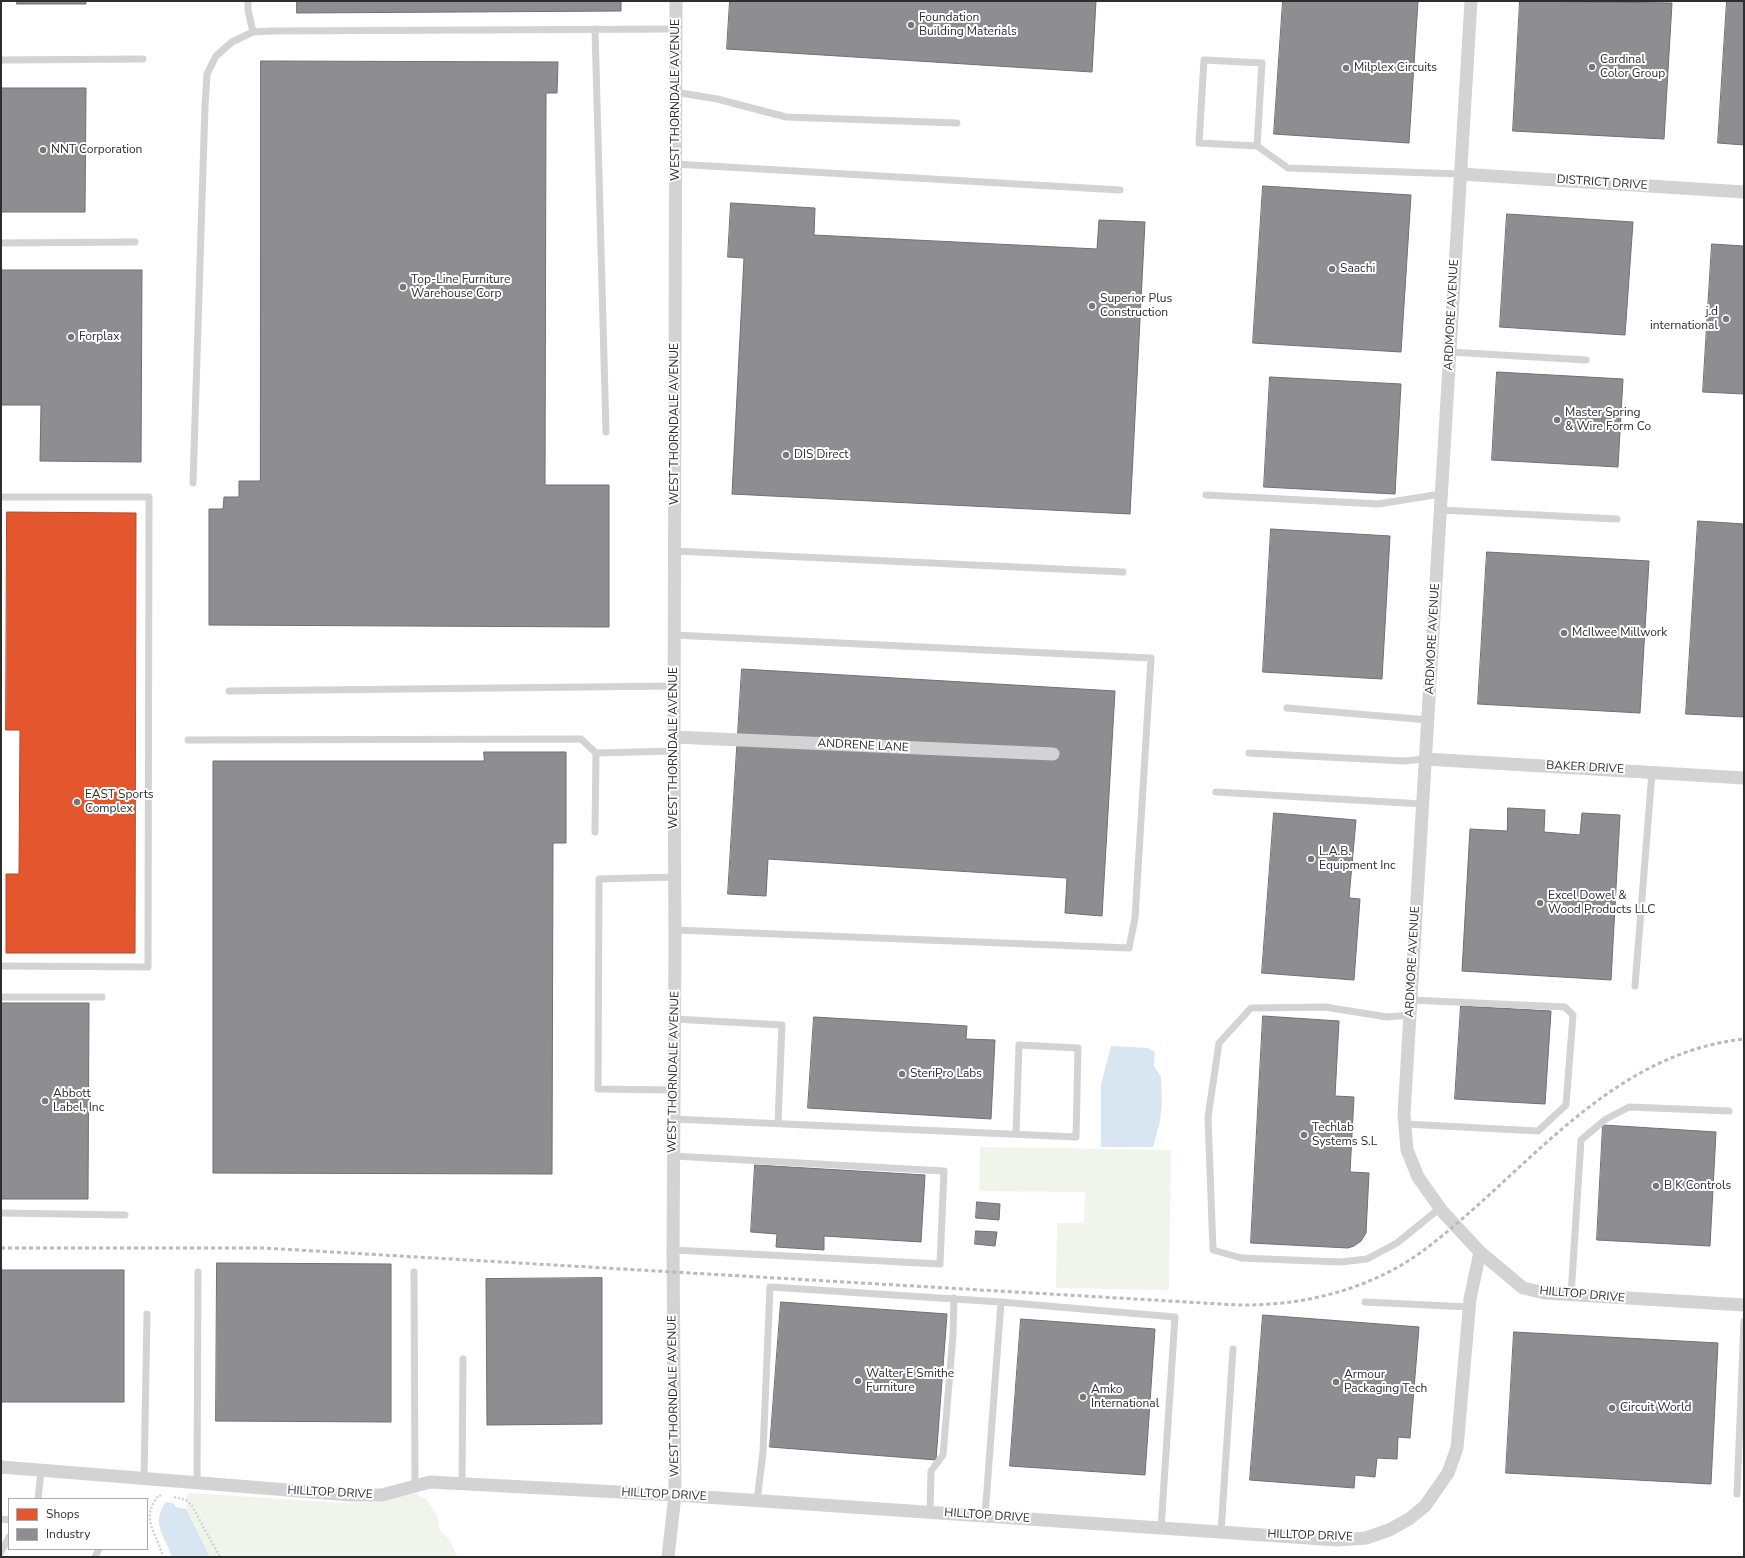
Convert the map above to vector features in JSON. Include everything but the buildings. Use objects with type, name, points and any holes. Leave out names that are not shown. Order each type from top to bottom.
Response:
[{"type":"street","name":"WEST THORNDALE AVENUE","points":[[668,1557],[675,1495],[673,1090],[675,930],[674,551],[676,1]]},
{"type":"street","name":"ARDMORE AVENUE","points":[[1471,1],[1425,759],[1405,1124],[1407,1150],[1418,1177],[1440,1208],[1480,1252]]},
{"type":"street","name":"DISTRICT DRIVE","points":[[1460,174],[1744,192]]},
{"type":"street","name":"ANDRENE LANE","points":[[674,737],[1053,754]]},
{"type":"street","name":"BAKER DRIVE","points":[[1425,759],[1744,778]]},
{"type":"street","name":"HILLTOP DRIVE","points":[[1,1467],[350,1495],[382,1496],[430,1482],[675,1495],[1336,1540],[1366,1538],[1389,1530],[1425,1506],[1448,1473],[1457,1448],[1469,1307],[1480,1252],[1523,1288],[1545,1293],[1744,1305]]},
{"type":"lane","points":[[248,1],[253,32]]},
{"type":"lane","points":[[595,29],[606,432]]},
{"type":"lane","points":[[194,483],[205,106],[208,74],[216,56],[232,42],[253,32],[676,29]]},
{"type":"lane","points":[[1,60],[143,59]]},
{"type":"lane","points":[[1257,146],[1262,63],[1204,60],[1199,143],[1257,146],[1288,168],[1460,174]]},
{"type":"lane","points":[[675,92],[717,99],[786,117],[957,123]]},
{"type":"lane","points":[[676,164],[1120,190]]},
{"type":"lane","points":[[1,243],[135,242]]},
{"type":"lane","points":[[1450,352],[1586,360]]},
{"type":"lane","points":[[1206,495],[1378,504],[1441,494]]},
{"type":"lane","points":[[1,497],[149,497],[148,967],[1,966]]},
{"type":"lane","points":[[1440,510],[1617,519]]},
{"type":"lane","points":[[674,551],[1123,572]]},
{"type":"lane","points":[[674,635],[1151,658],[1136,918],[1129,948],[675,930]]},
{"type":"lane","points":[[229,691],[674,686]]},
{"type":"lane","points":[[1286,708],[1428,720]]},
{"type":"lane","points":[[188,740],[581,739],[596,753],[674,752]]},
{"type":"lane","points":[[595,832],[596,753]]},
{"type":"lane","points":[[1249,753],[1403,761],[1425,759]]},
{"type":"lane","points":[[1635,986],[1652,772]]},
{"type":"lane","points":[[1216,792],[1423,804]]},
{"type":"lane","points":[[673,1090],[598,1089],[599,879],[675,877]]},
{"type":"lane","points":[[1,997],[102,997]]},
{"type":"lane","points":[[1405,1124],[1538,1131],[1566,1105],[1573,1015],[1565,1007],[1411,1000]]},
{"type":"lane","points":[[1410,1016],[1387,1017],[1325,1007],[1251,1008],[1219,1044],[1208,1117],[1213,1250],[1241,1258],[1340,1262],[1367,1259],[1397,1243],[1440,1208]]},
{"type":"lane","points":[[674,1019],[782,1025],[778,1123]]},
{"type":"lane","points":[[673,1119],[1076,1137],[1078,1048],[1019,1045],[1016,1134]]},
{"type":"lane","points":[[1571,1295],[1582,1140],[1606,1119],[1629,1107],[1729,1112]]},
{"type":"lane","points":[[673,1156],[944,1170],[940,1264],[673,1250]]},
{"type":"lane","points":[[1,1213],[125,1215]]},
{"type":"lane","points":[[197,1483],[198,1272]]},
{"type":"lane","points":[[414,1272],[415,1486]]},
{"type":"lane","points":[[757,1501],[763,1452],[770,1287],[954,1298],[1175,1317],[1161,1528]]},
{"type":"lane","points":[[930,1512],[931,1472],[943,1455],[953,1336],[954,1298]]},
{"type":"lane","points":[[985,1516],[1001,1302]]},
{"type":"lane","points":[[1366,1302],[1469,1307]]},
{"type":"lane","points":[[144,1479],[147,1314]]},
{"type":"lane","points":[[1737,1494],[1744,1321]]},
{"type":"lane","points":[[1220,1532],[1233,1349]]},
{"type":"lane","points":[[462,1484],[463,1360]]},
{"type":"lane","points":[[38,1498],[41,1471]]},
{"type":"lane","points":[[1,1552],[8,1539]]},
{"type":"path","points":[[163,1557],[151,1528],[149,1512],[152,1504],[159,1495],[164,1496]]},
{"type":"path","points":[[170,1497],[186,1500],[192,1506],[220,1557]]},
{"type":"shaded area","points":[[1111,1046],[1148,1048],[1155,1052],[1154,1066],[1161,1077],[1162,1102],[1160,1121],[1153,1147],[1101,1147],[1101,1085]]},
{"type":"shaded area","points":[[980,1147],[1171,1150],[1169,1290],[1056,1288],[1057,1223],[1084,1223],[1085,1192],[979,1191]]},
{"type":"shaded area","points":[[189,1493],[347,1503],[376,1502],[416,1493],[427,1500],[437,1515],[440,1531],[450,1540],[457,1557],[210,1557],[197,1535],[189,1516],[186,1499]]},
{"type":"shaded area","points":[[166,1502],[173,1503],[176,1507],[186,1509],[210,1557],[172,1557],[160,1530],[159,1523],[161,1510]]},
{"type":"railway","points":[[1,1248],[263,1248],[1238,1305],[1282,1303],[1304,1300],[1347,1289],[1368,1282],[1408,1261],[1478,1205],[1567,1124],[1631,1078],[1666,1060],[1704,1047],[1744,1039]]},
{"type":"place","name":"Foundation Building Materials","points":[[911,25]]},
{"type":"place","name":"Cardinal Color Group","points":[[1592,67]]},
{"type":"place","name":"Milplex Circuits","points":[[1346,68]]},
{"type":"place","name":"NNT Corporation","points":[[43,150]]},
{"type":"place","name":"Saachi","points":[[1332,269]]},
{"type":"place","name":"Top-Line Furniture Warehouse Corp","points":[[403,287]]},
{"type":"place","name":"Superior Plus Construction","points":[[1092,306]]},
{"type":"place","name":"j.d international","points":[[1726,319]]},
{"type":"place","name":"Forplax","points":[[71,337]]},
{"type":"place","name":"Master Spring & Wire Form Co","points":[[1557,420]]},
{"type":"place","name":"DIS Direct","points":[[786,455]]},
{"type":"place","name":"McIlwee Millwork","points":[[1564,633]]},
{"type":"place","name":"EAST Sports Complex","points":[[77,802]]},
{"type":"place","name":"L.A.B. Equipment Inc","points":[[1311,859]]},
{"type":"place","name":"Excel Dowel & Wood Products LLC","points":[[1540,903]]},
{"type":"place","name":"SteriPro Labs","points":[[902,1074]]},
{"type":"place","name":"Abbott Label, Inc","points":[[45,1101]]},
{"type":"place","name":"Techlab Systems S.L","points":[[1304,1135]]},
{"type":"place","name":"B K Controls","points":[[1656,1186]]},
{"type":"place","name":"Walter E Smithe Furniture","points":[[858,1381]]},
{"type":"place","name":"Armour Packaging Tech","points":[[1336,1382]]},
{"type":"place","name":"Amko International","points":[[1083,1397]]},
{"type":"place","name":"Circuit World","points":[[1612,1408]]}]
